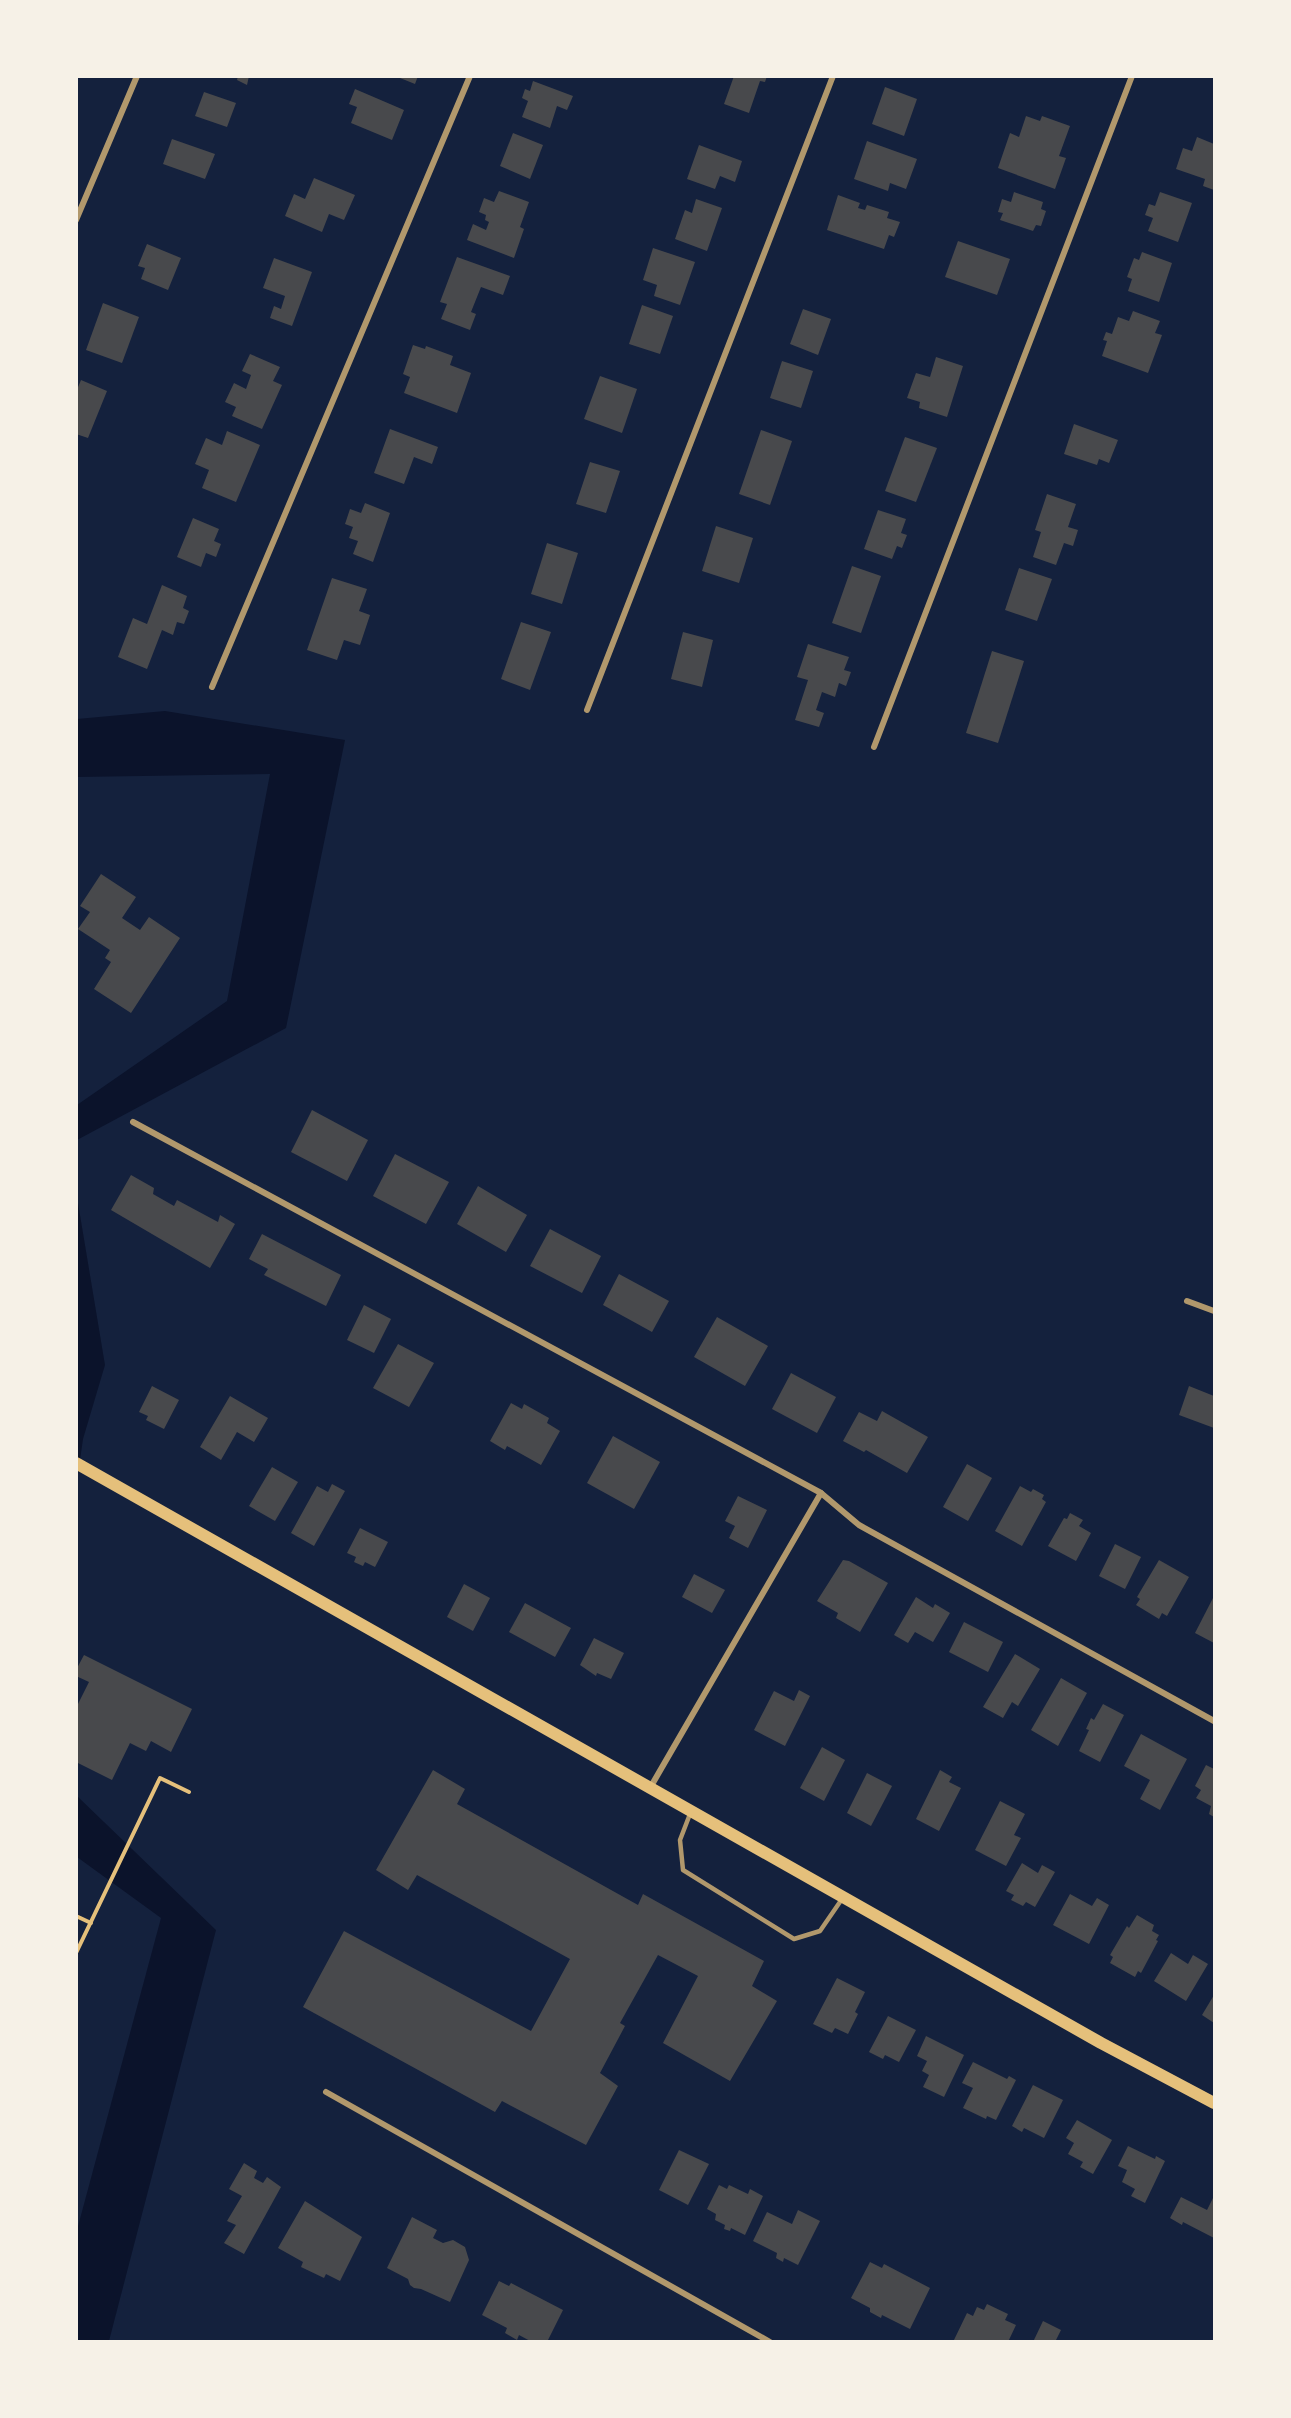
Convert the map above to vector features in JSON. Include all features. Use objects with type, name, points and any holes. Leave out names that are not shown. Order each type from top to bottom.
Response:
[{"type":"main road","points":[[80,1465],[1101,2043],[1215,2103]]},
{"type":"street","points":[[76,220],[136,76]]},
{"type":"street","points":[[212,687],[470,76]]},
{"type":"street","points":[[587,710],[833,76]]},
{"type":"street","points":[[874,747],[1132,76]]},
{"type":"street","points":[[133,1122],[820,1493],[859,1525],[1215,1721]]},
{"type":"street","points":[[1186,1301],[1215,1311]]},
{"type":"street","points":[[650,1788],[820,1493]]},
{"type":"street","points":[[326,2092],[770,2342]]},
{"type":"lane","points":[[691,1811],[680,1840],[683,1870],[794,1939],[820,1932],[843,1897]]},
{"type":"path","points":[[76,1953],[160,1778],[189,1792]]},
{"type":"path","points":[[76,1916],[91,1923]]},
{"type":"water","points":[[165,711],[345,740],[286,1028],[77,1140],[77,1105],[227,1001],[270,774],[77,777],[77,719]]},
{"type":"water","points":[[77,1197],[105,1365],[83,1439],[77,1481]]},
{"type":"water","points":[[76,1795],[216,1930],[109,2341],[77,2341],[77,2230],[161,1918],[77,1857]]},
{"type":"building","points":[[238,76],[249,76],[247,85],[237,80]]},
{"type":"building","points":[[395,76],[418,76],[415,84]]},
{"type":"building","points":[[734,76],[767,76],[765,82],[760,81],[749,113],[724,104]]},
{"type":"building","points":[[533,81],[573,96],[567,110],[557,106],[550,128],[522,117],[528,101],[522,98],[525,89],[530,91]]},
{"type":"building","points":[[885,87],[917,99],[904,136],[872,124]]},
{"type":"building","points":[[355,89],[404,110],[392,140],[351,123],[357,107],[349,104]]},
{"type":"building","points":[[204,92],[236,103],[227,127],[195,116]]},
{"type":"building","points":[[1026,116],[1040,121],[1042,116],[1070,126],[1059,156],[1066,158],[1055,189],[998,168],[1010,133],[1019,137]]},
{"type":"building","points":[[513,133],[543,145],[530,179],[500,166]]},
{"type":"building","points":[[1197,137],[1214,144],[1214,190],[1203,186],[1205,179],[1176,169],[1183,148],[1192,151]]},
{"type":"building","points":[[172,139],[215,154],[205,179],[163,164]]},
{"type":"building","points":[[867,141],[917,159],[906,189],[890,183],[888,191],[854,179]]},
{"type":"building","points":[[699,145],[742,161],[735,182],[720,176],[715,189],[687,179]]},
{"type":"building","points":[[314,178],[355,195],[344,220],[329,214],[322,232],[285,216],[294,194],[305,199]]},
{"type":"building","points":[[499,191],[529,202],[520,227],[524,229],[514,258],[467,240],[473,224],[486,230],[489,222],[485,220],[486,215],[479,212],[484,198],[494,202]]},
{"type":"building","points":[[1014,192],[1043,202],[1041,209],[1046,211],[1041,226],[1036,225],[1033,231],[1000,220],[1003,213],[998,212],[1002,199],[1011,202]]},
{"type":"building","points":[[1160,192],[1192,203],[1178,242],[1148,231],[1153,218],[1145,215],[1149,204],[1155,206]]},
{"type":"building","points":[[838,195],[860,203],[858,208],[865,210],[867,205],[889,212],[887,218],[900,222],[894,237],[889,235],[884,249],[827,230]]},
{"type":"building","points":[[696,199],[722,208],[707,251],[675,239],[685,210],[692,213]]},
{"type":"building","points":[[958,241],[1010,259],[997,295],[945,277]]},
{"type":"building","points":[[147,244],[181,258],[168,290],[141,279],[145,268],[138,266]]},
{"type":"building","points":[[653,248],[695,262],[680,305],[654,296],[657,285],[643,280]]},
{"type":"building","points":[[1142,252],[1172,263],[1159,302],[1128,291],[1132,279],[1127,277],[1134,258],[1139,260]]},
{"type":"building","points":[[457,257],[510,276],[503,295],[481,287],[471,312],[476,314],[470,330],[441,319],[447,304],[440,302]]},
{"type":"building","points":[[274,258],[312,272],[292,326],[270,318],[274,306],[281,309],[285,296],[263,288]]},
{"type":"building","points":[[103,303],[139,317],[122,363],[86,350]]},
{"type":"building","points":[[642,305],[673,316],[660,354],[629,344]]},
{"type":"building","points":[[803,309],[831,319],[818,355],[790,344]]},
{"type":"building","points":[[1133,311],[1160,321],[1155,333],[1162,335],[1148,373],[1102,356],[1107,341],[1103,340],[1106,332],[1112,334],[1118,317],[1129,321]]},
{"type":"building","points":[[413,345],[425,349],[426,346],[453,356],[450,365],[471,373],[457,413],[404,393],[410,377],[403,374]]},
{"type":"building","points":[[250,354],[280,367],[273,381],[282,385],[262,429],[232,416],[236,407],[225,402],[234,383],[246,389],[251,375],[242,371]]},
{"type":"building","points":[[936,357],[963,366],[947,417],[919,408],[920,402],[907,398],[916,373],[930,377]]},
{"type":"building","points":[[782,361],[813,371],[801,408],[770,398]]},
{"type":"building","points":[[600,376],[637,389],[622,433],[584,419]]},
{"type":"building","points":[[81,380],[107,391],[88,438],[76,434],[76,392]]},
{"type":"building","points":[[1074,424],[1118,440],[1109,463],[1099,459],[1097,465],[1064,454]]},
{"type":"building","points":[[390,429],[438,447],[432,464],[414,457],[404,484],[374,473]]},
{"type":"building","points":[[761,430],[792,441],[770,505],[739,494]]},
{"type":"building","points":[[227,431],[260,445],[236,502],[202,488],[209,470],[195,464],[206,438],[222,445]]},
{"type":"building","points":[[905,437],[937,448],[916,502],[885,491]]},
{"type":"building","points":[[590,462],[620,471],[606,513],[576,504]]},
{"type":"building","points":[[1047,494],[1076,504],[1068,527],[1078,530],[1073,546],[1064,543],[1056,565],[1033,557],[1041,532],[1035,530]]},
{"type":"building","points":[[365,503],[390,513],[373,562],[353,554],[358,541],[349,538],[353,527],[345,524],[350,509],[361,513]]},
{"type":"building","points":[[878,510],[906,519],[901,533],[907,535],[902,548],[897,546],[892,559],[864,549]]},
{"type":"building","points":[[193,518],[219,529],[214,541],[221,544],[216,557],[206,553],[201,567],[177,557]]},
{"type":"building","points":[[716,526],[753,538],[739,583],[702,571]]},
{"type":"building","points":[[547,543],[578,553],[562,604],[531,594]]},
{"type":"building","points":[[852,566],[881,576],[861,633],[832,623]]},
{"type":"building","points":[[1019,568],[1052,579],[1037,621],[1005,610]]},
{"type":"building","points":[[332,578],[367,589],[359,611],[370,615],[360,645],[344,640],[337,660],[307,650]]},
{"type":"building","points":[[162,585],[187,596],[183,608],[189,611],[184,624],[177,622],[173,635],[162,630],[147,669],[118,657],[133,618],[147,624]]},
{"type":"building","points":[[521,622],[551,632],[530,690],[501,679]]},
{"type":"building","points":[[683,632],[713,640],[702,687],[671,679]]},
{"type":"building","points":[[808,644],[849,657],[844,670],[851,672],[846,686],[839,683],[835,697],[822,692],[816,710],[824,713],[819,727],[795,720],[808,680],[797,677]]},
{"type":"building","points":[[992,651],[1024,661],[998,743],[966,733]]},
{"type":"building","points":[[101,874],[136,897],[122,918],[140,930],[149,917],[180,938],[131,1013],[94,989],[111,962],[105,958],[110,950],[78,929],[90,912],[80,906]]},
{"type":"building","points":[[312,1110],[368,1140],[347,1181],[291,1152]]},
{"type":"building","points":[[395,1154],[449,1182],[426,1224],[373,1196]]},
{"type":"building","points":[[131,1175],[154,1188],[153,1194],[174,1206],[177,1200],[218,1222],[220,1215],[235,1224],[210,1268],[111,1210]]},
{"type":"building","points":[[478,1186],[527,1215],[506,1252],[457,1224]]},
{"type":"building","points":[[550,1229],[601,1256],[582,1293],[530,1266]]},
{"type":"building","points":[[262,1234],[341,1275],[326,1306],[264,1275],[268,1269],[249,1259]]},
{"type":"building","points":[[619,1274],[669,1301],[652,1332],[603,1305]]},
{"type":"building","points":[[364,1305],[391,1319],[374,1353],[347,1340]]},
{"type":"building","points":[[717,1317],[768,1346],[745,1386],[694,1357]]},
{"type":"building","points":[[398,1344],[434,1363],[409,1407],[373,1388]]},
{"type":"building","points":[[791,1373],[836,1397],[817,1433],[772,1409]]},
{"type":"building","points":[[152,1386],[179,1400],[164,1429],[146,1420],[148,1416],[139,1412]]},
{"type":"building","points":[[1189,1386],[1214,1396],[1214,1428],[1179,1415]]},
{"type":"building","points":[[230,1396],[268,1418],[254,1442],[237,1432],[221,1460],[200,1447]]},
{"type":"building","points":[[511,1403],[522,1409],[524,1404],[549,1418],[547,1423],[560,1431],[541,1465],[507,1446],[505,1450],[490,1441]]},
{"type":"building","points":[[882,1411],[928,1437],[907,1473],[866,1450],[864,1452],[843,1441],[859,1412],[877,1421]]},
{"type":"building","points":[[613,1436],[660,1462],[634,1509],[587,1483]]},
{"type":"building","points":[[967,1464],[992,1478],[968,1521],[943,1507]]},
{"type":"building","points":[[272,1467],[298,1482],[275,1521],[249,1506]]},
{"type":"building","points":[[332,1484],[345,1491],[314,1546],[291,1533],[317,1486],[328,1492]]},
{"type":"building","points":[[1020,1486],[1044,1495],[1042,1499],[1046,1502],[1022,1546],[995,1531]]},
{"type":"building","points":[[738,1496],[767,1510],[748,1548],[729,1538],[735,1526],[725,1521]]},
{"type":"building","points":[[1070,1513],[1083,1520],[1079,1526],[1091,1533],[1076,1561],[1048,1546],[1064,1518],[1067,1519]]},
{"type":"building","points":[[360,1528],[388,1542],[375,1567],[365,1562],[363,1566],[354,1562],[356,1557],[347,1553]]},
{"type":"building","points":[[1115,1544],[1141,1557],[1125,1589],[1099,1576]]},
{"type":"building","points":[[843,1560],[849,1561],[888,1583],[860,1632],[836,1618],[838,1613],[817,1601]]},
{"type":"building","points":[[1159,1560],[1189,1577],[1167,1616],[1162,1613],[1159,1619],[1136,1605],[1140,1599],[1137,1597]]},
{"type":"building","points":[[694,1574],[725,1590],[712,1613],[682,1597]]},
{"type":"building","points":[[464,1584],[490,1598],[473,1631],[447,1617]]},
{"type":"building","points":[[916,1597],[933,1608],[935,1604],[950,1613],[933,1642],[915,1632],[908,1643],[894,1635]]},
{"type":"building","points":[[1214,1599],[1214,1643],[1195,1633]]},
{"type":"building","points":[[525,1603],[571,1628],[555,1657],[509,1632]]},
{"type":"building","points":[[964,1622],[1003,1642],[988,1672],[949,1652]]},
{"type":"building","points":[[594,1638],[624,1653],[611,1679],[597,1673],[596,1676],[580,1665]]},
{"type":"building","points":[[1015,1654],[1040,1669],[1018,1706],[1012,1702],[1003,1718],[983,1707]]},
{"type":"building","points":[[84,1655],[192,1709],[171,1752],[151,1741],[146,1751],[130,1743],[112,1780],[76,1762],[76,1708],[89,1682],[76,1676],[76,1670]]},
{"type":"building","points":[[1061,1678],[1087,1693],[1058,1746],[1031,1730]]},
{"type":"building","points":[[799,1690],[810,1696],[785,1746],[754,1730],[774,1691],[794,1701]]},
{"type":"building","points":[[1103,1704],[1124,1715],[1100,1762],[1079,1751],[1089,1730],[1086,1729],[1091,1718],[1094,1720]]},
{"type":"building","points":[[1141,1734],[1187,1759],[1160,1810],[1140,1799],[1150,1780],[1124,1766]]},
{"type":"building","points":[[822,1747],[845,1760],[824,1801],[800,1788]]},
{"type":"building","points":[[1206,1765],[1214,1769],[1214,1817],[1209,1814],[1211,1806],[1196,1798],[1201,1790],[1195,1786]]},
{"type":"building","points":[[433,1770],[465,1789],[457,1804],[638,1905],[643,1894],[764,1961],[752,1986],[777,2001],[730,2081],[663,2043],[698,1976],[658,1955],[620,2023],[625,2026],[600,2073],[618,2086],[586,2145],[502,2101],[495,2112],[303,2007],[344,1931],[531,2031],[570,1959],[417,1875],[408,1890],[376,1870]]},
{"type":"building","points":[[940,1770],[952,1777],[949,1782],[961,1788],[939,1831],[916,1819]]},
{"type":"building","points":[[867,1773],[892,1786],[871,1826],[847,1813]]},
{"type":"building","points":[[1000,1801],[1025,1814],[1014,1835],[1021,1838],[1006,1866],[975,1850]]},
{"type":"building","points":[[1022,1863],[1038,1873],[1042,1865],[1055,1872],[1035,1907],[1026,1902],[1023,1906],[1011,1900],[1014,1895],[1006,1891]]},
{"type":"building","points":[[1070,1894],[1092,1906],[1097,1898],[1109,1905],[1089,1944],[1053,1925]]},
{"type":"building","points":[[1137,1915],[1154,1925],[1152,1931],[1159,1935],[1141,1973],[1138,1971],[1135,1977],[1110,1963],[1113,1957],[1110,1955],[1127,1926],[1129,1928]]},
{"type":"building","points":[[1171,1953],[1188,1964],[1193,1955],[1208,1964],[1186,2001],[1154,1981]]},
{"type":"building","points":[[837,1978],[865,1992],[848,2034],[835,2028],[832,2033],[813,2024]]},
{"type":"building","points":[[1214,1995],[1214,2023],[1202,2015]]},
{"type":"building","points":[[888,2016],[916,2030],[899,2062],[885,2055],[883,2059],[869,2052]]},
{"type":"building","points":[[926,2036],[964,2055],[944,2097],[923,2087],[929,2075],[922,2071],[927,2061],[917,2056]]},
{"type":"building","points":[[973,2062],[1007,2079],[1009,2076],[1016,2080],[996,2120],[987,2116],[986,2119],[963,2108],[973,2088],[962,2083]]},
{"type":"building","points":[[1033,2085],[1063,2100],[1044,2138],[1024,2128],[1022,2132],[1012,2126]]},
{"type":"building","points":[[1077,2120],[1112,2140],[1093,2174],[1080,2167],[1083,2162],[1068,2154],[1074,2143],[1066,2138]]},
{"type":"building","points":[[1128,2146],[1155,2159],[1156,2156],[1165,2161],[1145,2203],[1131,2196],[1135,2189],[1122,2182],[1127,2170],[1118,2166]]},
{"type":"building","points":[[679,2150],[709,2164],[688,2205],[659,2190]]},
{"type":"building","points":[[244,2163],[257,2171],[254,2178],[263,2183],[267,2177],[281,2187],[244,2254],[224,2243],[236,2225],[227,2221],[242,2196],[229,2189]]},
{"type":"building","points":[[719,2185],[727,2189],[729,2185],[748,2194],[750,2189],[763,2196],[745,2235],[731,2228],[730,2231],[724,2229],[725,2225],[715,2220],[716,2214],[707,2209]]},
{"type":"building","points":[[1181,2197],[1207,2210],[1214,2199],[1214,2238],[1170,2218]]},
{"type":"building","points":[[305,2201],[362,2237],[340,2281],[326,2274],[324,2278],[301,2267],[303,2262],[278,2248]]},
{"type":"building","points":[[798,2210],[820,2221],[798,2265],[784,2258],[783,2262],[776,2258],[777,2253],[753,2241],[767,2212],[792,2224]]},
{"type":"building","points":[[412,2217],[437,2230],[433,2238],[443,2243],[453,2240],[465,2247],[469,2260],[450,2302],[414,2288],[408,2279],[387,2268]]},
{"type":"building","points":[[870,2262],[882,2268],[884,2264],[930,2288],[910,2329],[882,2315],[881,2318],[870,2312],[870,2308],[851,2298]]},
{"type":"building","points":[[499,2281],[509,2286],[511,2283],[563,2310],[547,2342],[532,2342],[519,2335],[517,2340],[505,2333],[507,2328],[482,2315]]},
{"type":"building","points":[[987,2304],[1008,2314],[1005,2320],[1016,2325],[1008,2342],[953,2342],[967,2313],[973,2316],[977,2307],[984,2310]]},
{"type":"building","points":[[1043,2321],[1061,2330],[1055,2342],[1033,2342]]}]
